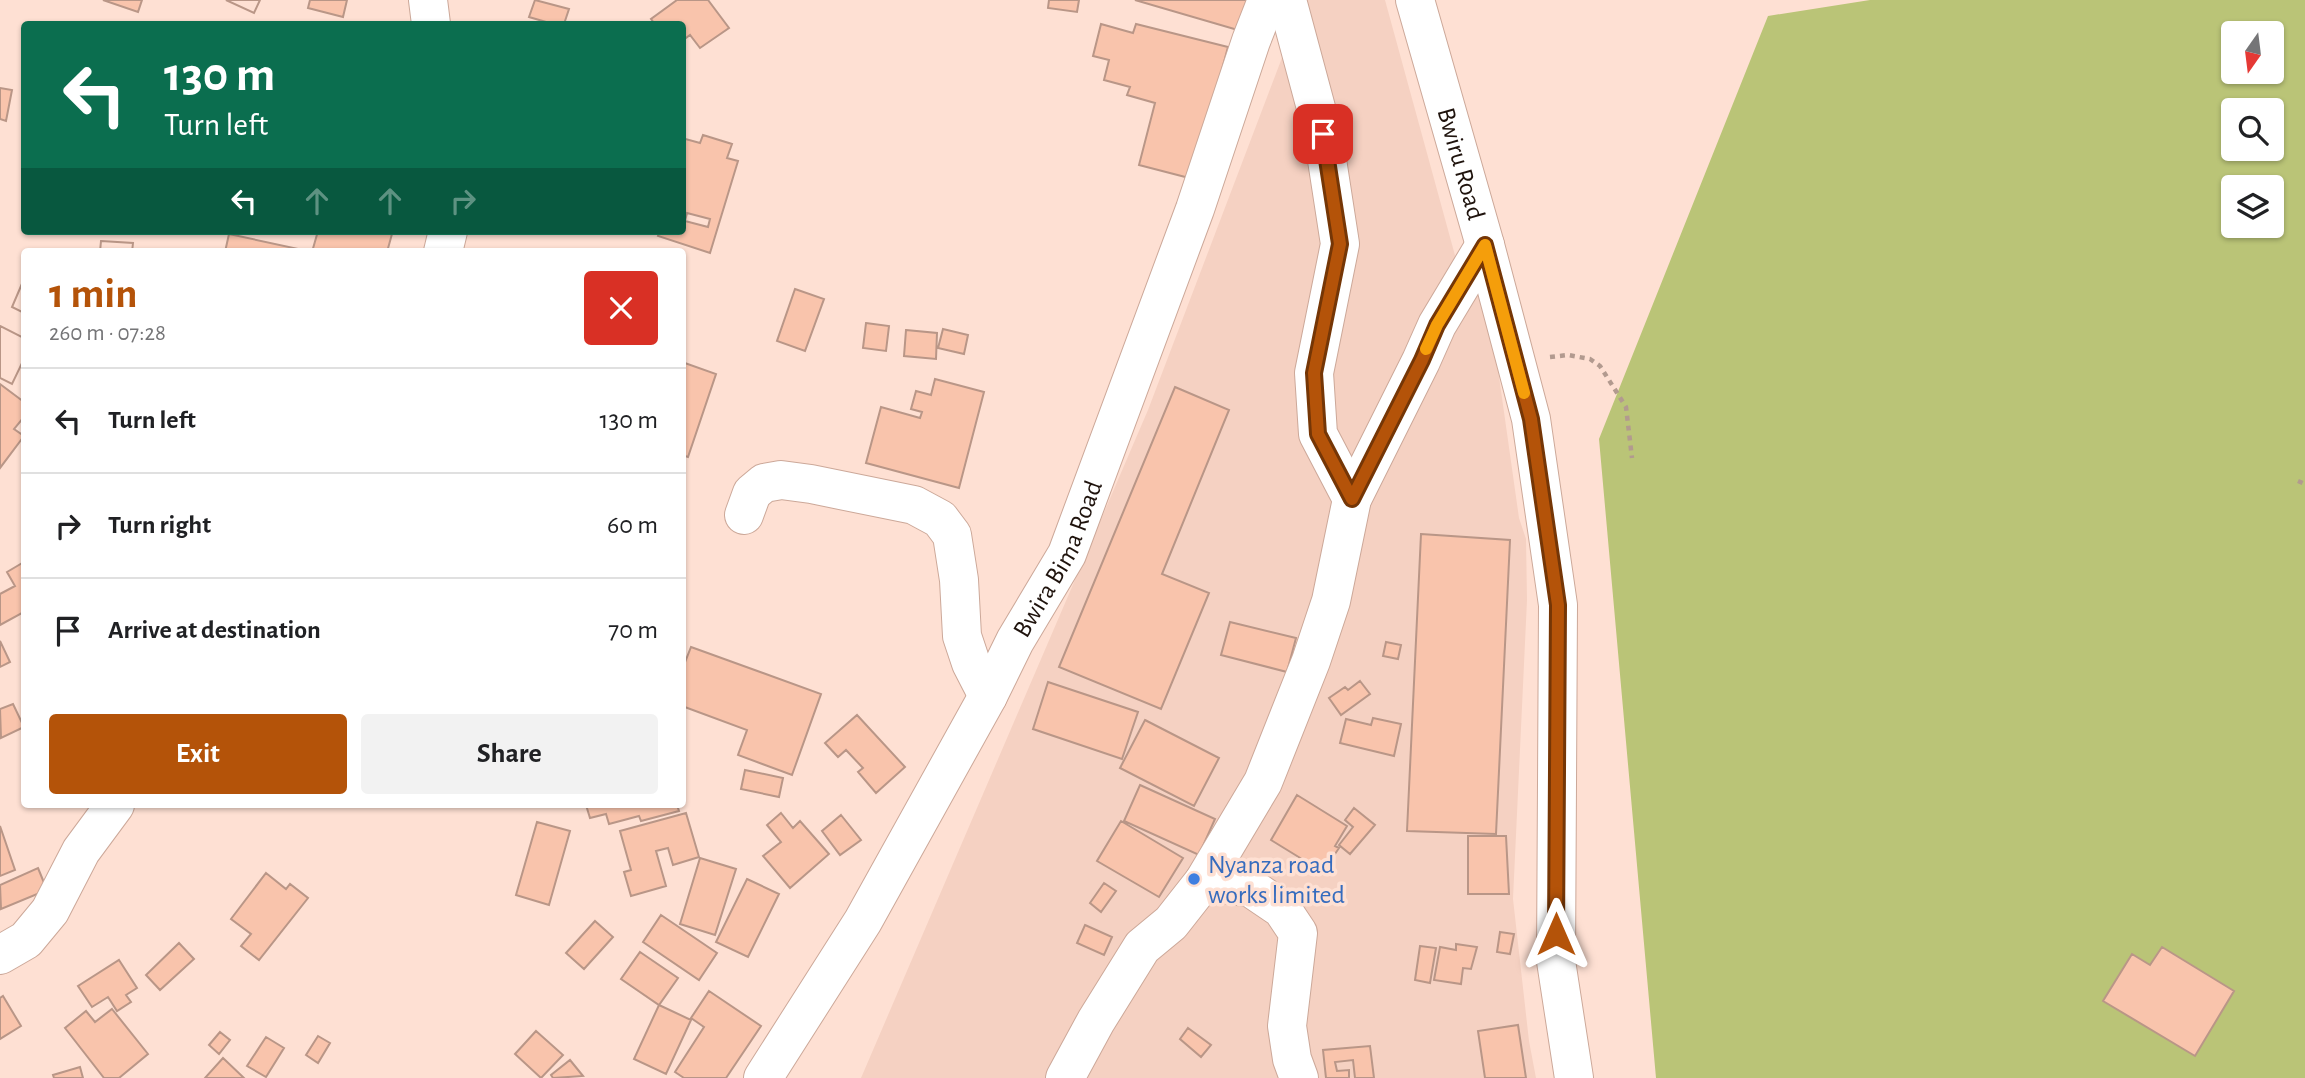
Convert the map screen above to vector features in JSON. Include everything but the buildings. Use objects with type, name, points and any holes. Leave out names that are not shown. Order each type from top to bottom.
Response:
[{"type":"street","points":[[428,0],[431,21]]},
{"type":"street","name":"Bwira Bima Road","points":[[763,1078],[863,921],[988,696],[1015,641],[1067,554],[1195,209],[1267,0]]},
{"type":"street","points":[[1287,0],[1323,134],[1340,244],[1314,373],[1318,434],[1352,499]]},
{"type":"street","name":"Bwiru Road","points":[[1415,0],[1531,419],[1558,605],[1556,961],[1574,1078]]},
{"type":"street","points":[[1065,1078],[1103,1009],[1142,947],[1171,923],[1203,881],[1263,782],[1311,661],[1331,601],[1352,499],[1437,325],[1485,245]]},
{"type":"street","points":[[744,515],[752,493],[764,483],[781,480],[914,505],[940,519],[953,535],[962,636],[971,663],[988,696]]},
{"type":"street","points":[[0,955],[26,940],[50,911],[81,851],[113,808]]},
{"type":"street","points":[[1203,881],[1251,888],[1282,909],[1298,933],[1287,1026],[1292,1059],[1299,1078]]},
{"type":"path","points":[[1516,361],[1568,355],[1590,359],[1600,366],[1626,407],[1632,458]]},
{"type":"path","points":[[2298,481],[2305,484]]},
{"type":"shaded area","points":[[1304,0],[1385,0],[1459,270],[1490,313],[1519,518],[1526,539],[1527,600],[1513,899],[1529,1041],[1536,1078],[861,1078],[1148,410]]},
{"type":"green space","points":[[1870,0],[2305,0],[2305,1078],[1656,1078],[1599,439],[1768,16]]},
{"type":"slow traffic","points":[[1426,349],[1437,325],[1485,245],[1524,393]]},
{"type":"place","name":"Nyanza road works limited","points":[[1194,879]]},
{"type":"route","points":[[1323,134],[1340,244],[1314,373],[1318,434],[1352,499],[1437,325],[1485,245],[1531,419],[1558,605],[1556,934]]}]
